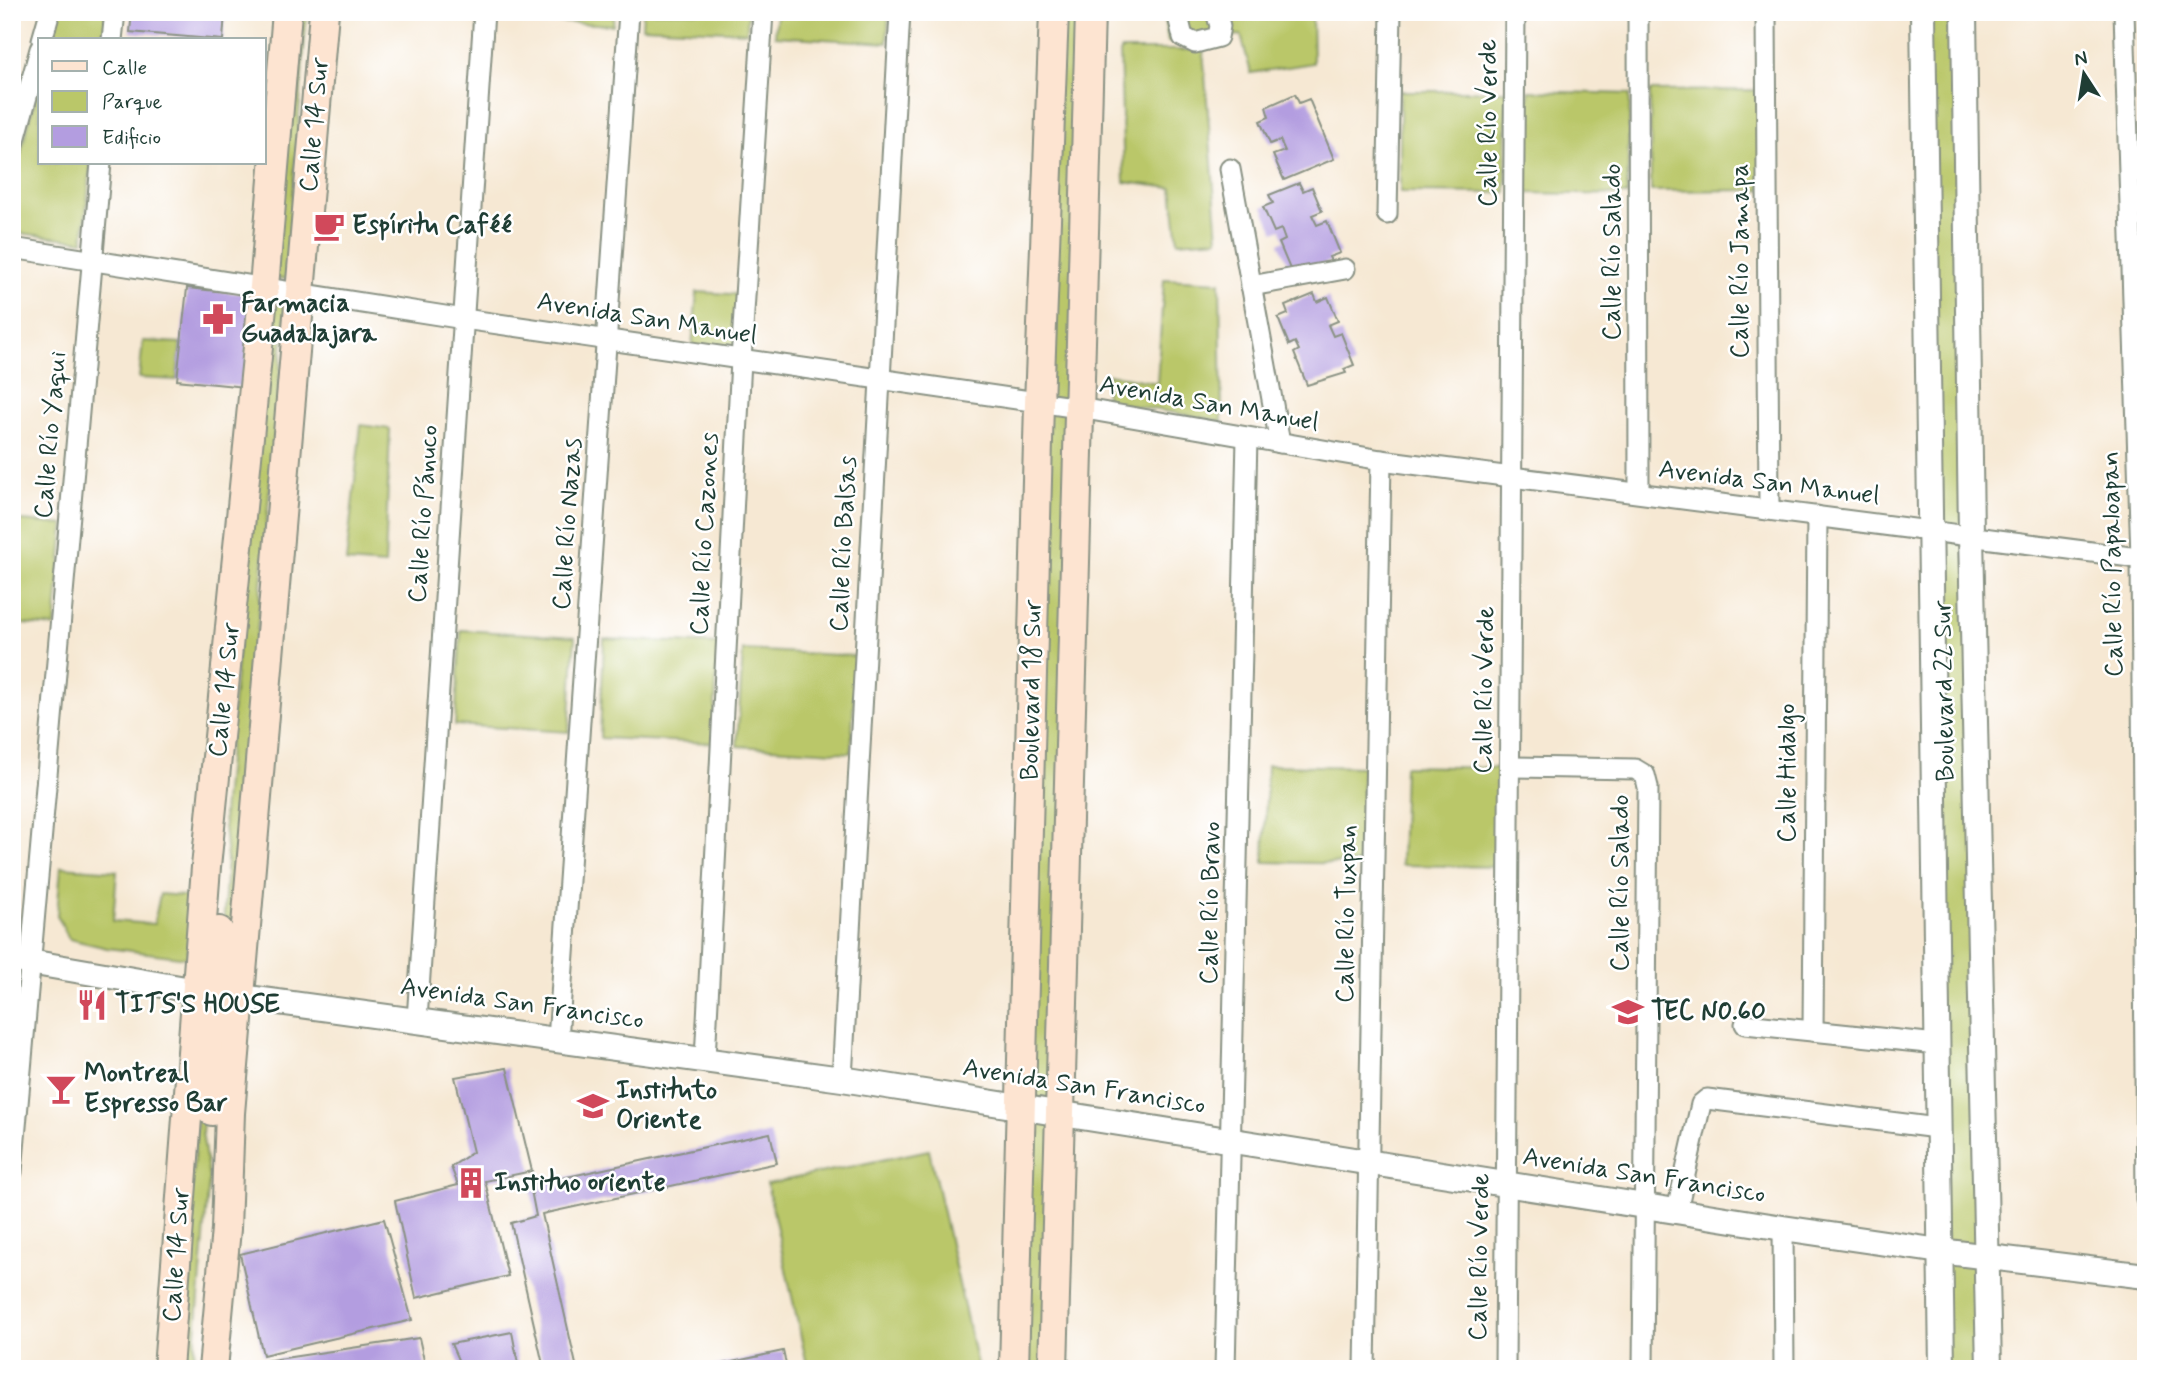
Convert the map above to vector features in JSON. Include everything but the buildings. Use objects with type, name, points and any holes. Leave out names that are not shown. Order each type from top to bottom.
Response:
[{"type":"main road","name":"Calle 14 Sur","points":[[213,1369],[226,1229],[226,1168],[212,820],[264,287],[287,12]]},
{"type":"main road","name":"Calle 14 Sur","points":[[168,1369],[218,994],[300,293],[324,12]]},
{"type":"main road","name":"Boulevard 18 Sur","points":[[1014,1369],[1039,403],[1054,12]]},
{"type":"main road","name":"Boulevard 18 Sur","points":[[1053,1369],[1090,12]]},
{"type":"main road","points":[[1051,101],[1088,103]]},
{"type":"main road","points":[[1048,216],[1086,218]]},
{"type":"main road","points":[[1044,304],[1084,304]]},
{"type":"street","points":[[43,38],[50,12]]},
{"type":"street","points":[[112,38],[115,12]]},
{"type":"street","name":"Calle Río Pánuco","points":[[416,1020],[484,12]]},
{"type":"street","name":"Calle Río Nazas","points":[[558,1040],[629,12]]},
{"type":"street","name":"Calle Río Cazones","points":[[705,1059],[741,360],[763,12]]},
{"type":"street","name":"Calle Río Balsas","points":[[842,1079],[900,12]]},
{"type":"street","points":[[1177,12],[1183,37],[1195,43],[1218,37],[1220,26],[1216,12]]},
{"type":"street","points":[[1387,214],[1391,12]]},
{"type":"street","name":"Calle Río Verde","points":[[1505,1369],[1514,475],[1515,12]]},
{"type":"street","name":"Calle Río Salado","points":[[1638,12],[1639,492]]},
{"type":"street","name":"Calle Río Jamapa","points":[[1766,12],[1769,509]]},
{"type":"street","name":"Boulevard 22 Sur","points":[[1923,12],[1942,1369]]},
{"type":"street","name":"Boulevard 22 Sur","points":[[1964,12],[1971,535],[1989,1369]]},
{"type":"street","name":"Calle Río Papaloapan","points":[[2124,12],[2143,559],[2146,1200]]},
{"type":"street","points":[[12,151],[38,56]]},
{"type":"street","name":"Calle Río Yaqui","points":[[12,1172],[21,961],[101,164]]},
{"type":"street","points":[[1230,169],[1280,443]]},
{"type":"street","name":"Avenida San Manuel","points":[[12,248],[464,319],[1079,408],[1381,460],[1514,475],[2143,559]]},
{"type":"street","points":[[1251,286],[1345,270]]},
{"type":"street","name":"Calle Río Bravo","points":[[1225,1369],[1233,1140],[1247,438]]},
{"type":"street","name":"Calle Río Tuxpan","points":[[1365,1369],[1381,460]]},
{"type":"street","name":"Calle Hidalgo","points":[[1813,1031],[1817,516]]},
{"type":"street","name":"Calle Río Salado","points":[[1511,766],[1635,769],[1645,775],[1648,787],[1643,1369]]},
{"type":"street","name":"Avenida San Francisco","points":[[21,961],[218,994],[842,1079],[1022,1110],[1233,1140],[1783,1228],[1988,1258],[2146,1276]]},
{"type":"street","points":[[1745,1024],[1937,1044]]},
{"type":"street","points":[[1677,1210],[1701,1104],[1707,1099],[1937,1128]]},
{"type":"street","points":[[1783,1228],[1784,1369]]},
{"type":"green space","points":[[59,12],[106,12],[103,38],[52,38]]},
{"type":"green space","points":[[296,12],[307,12],[286,279],[274,278]]},
{"type":"green space","points":[[503,12],[614,12],[613,25],[502,19]]},
{"type":"green space","points":[[643,12],[748,12],[747,32],[642,27]]},
{"type":"green space","points":[[777,12],[889,12],[887,43],[775,36]]},
{"type":"green space","points":[[1054,12],[1090,12],[1053,1369],[1013,1369]]},
{"type":"green space","points":[[1163,12],[1312,12],[1313,63],[1251,73],[1241,35],[1168,42]]},
{"type":"green space","points":[[1923,12],[1964,12],[1989,1369],[1942,1369]]},
{"type":"green space","points":[[1120,50],[1203,50],[1218,239],[1178,242],[1172,188],[1124,182]]},
{"type":"green space","points":[[38,88],[38,164],[91,164],[83,241],[12,232],[12,185]]},
{"type":"green space","points":[[1761,90],[1761,190],[1651,191],[1650,91]]},
{"type":"green space","points":[[1400,91],[1507,91],[1506,193],[1400,192]]},
{"type":"green space","points":[[1529,91],[1630,94],[1627,195],[1526,193]]},
{"type":"green space","points":[[1164,279],[1220,282],[1222,421],[1105,401],[1108,374],[1157,383]]},
{"type":"green space","points":[[697,292],[746,295],[741,351],[692,347]]},
{"type":"green space","points":[[270,302],[286,304],[227,970],[221,969],[227,859],[223,814]]},
{"type":"green space","points":[[143,341],[181,343],[177,380],[139,378]]},
{"type":"green space","points":[[361,425],[390,429],[385,565],[346,562]]},
{"type":"green space","points":[[12,520],[64,525],[55,627],[12,623]]},
{"type":"green space","points":[[461,630],[575,637],[569,732],[455,725]]},
{"type":"green space","points":[[604,639],[718,644],[713,743],[600,738]]},
{"type":"green space","points":[[743,650],[856,656],[851,753],[737,746]]},
{"type":"green space","points":[[1267,765],[1363,767],[1361,864],[1264,862]]},
{"type":"green space","points":[[1404,766],[1502,768],[1499,867],[1401,865]]},
{"type":"green space","points":[[61,867],[117,871],[113,921],[154,924],[160,894],[194,897],[187,958],[107,948],[69,939],[57,915]]},
{"type":"green space","points":[[206,1017],[213,1017],[202,1132],[209,1179],[193,1369],[176,1369]]},
{"type":"green space","points":[[929,1150],[978,1369],[808,1369],[767,1184]]},
{"type":"place","name":"Espíritu Caféé","points":[[329,226]]},
{"type":"place","name":"Farmacia Guadalajara","points":[[218,319]]},
{"type":"place","name":"TITS'S HOUSE","points":[[92,1005]]},
{"type":"place","name":"TEC N0.60","points":[[1628,1012]]},
{"type":"place","name":"Montreal Espresso Bar","points":[[61,1089]]},
{"type":"place","name":"Instituto Oriente","points":[[593,1106]]},
{"type":"place","name":"Instituo oriente","points":[[471,1183]]}]
